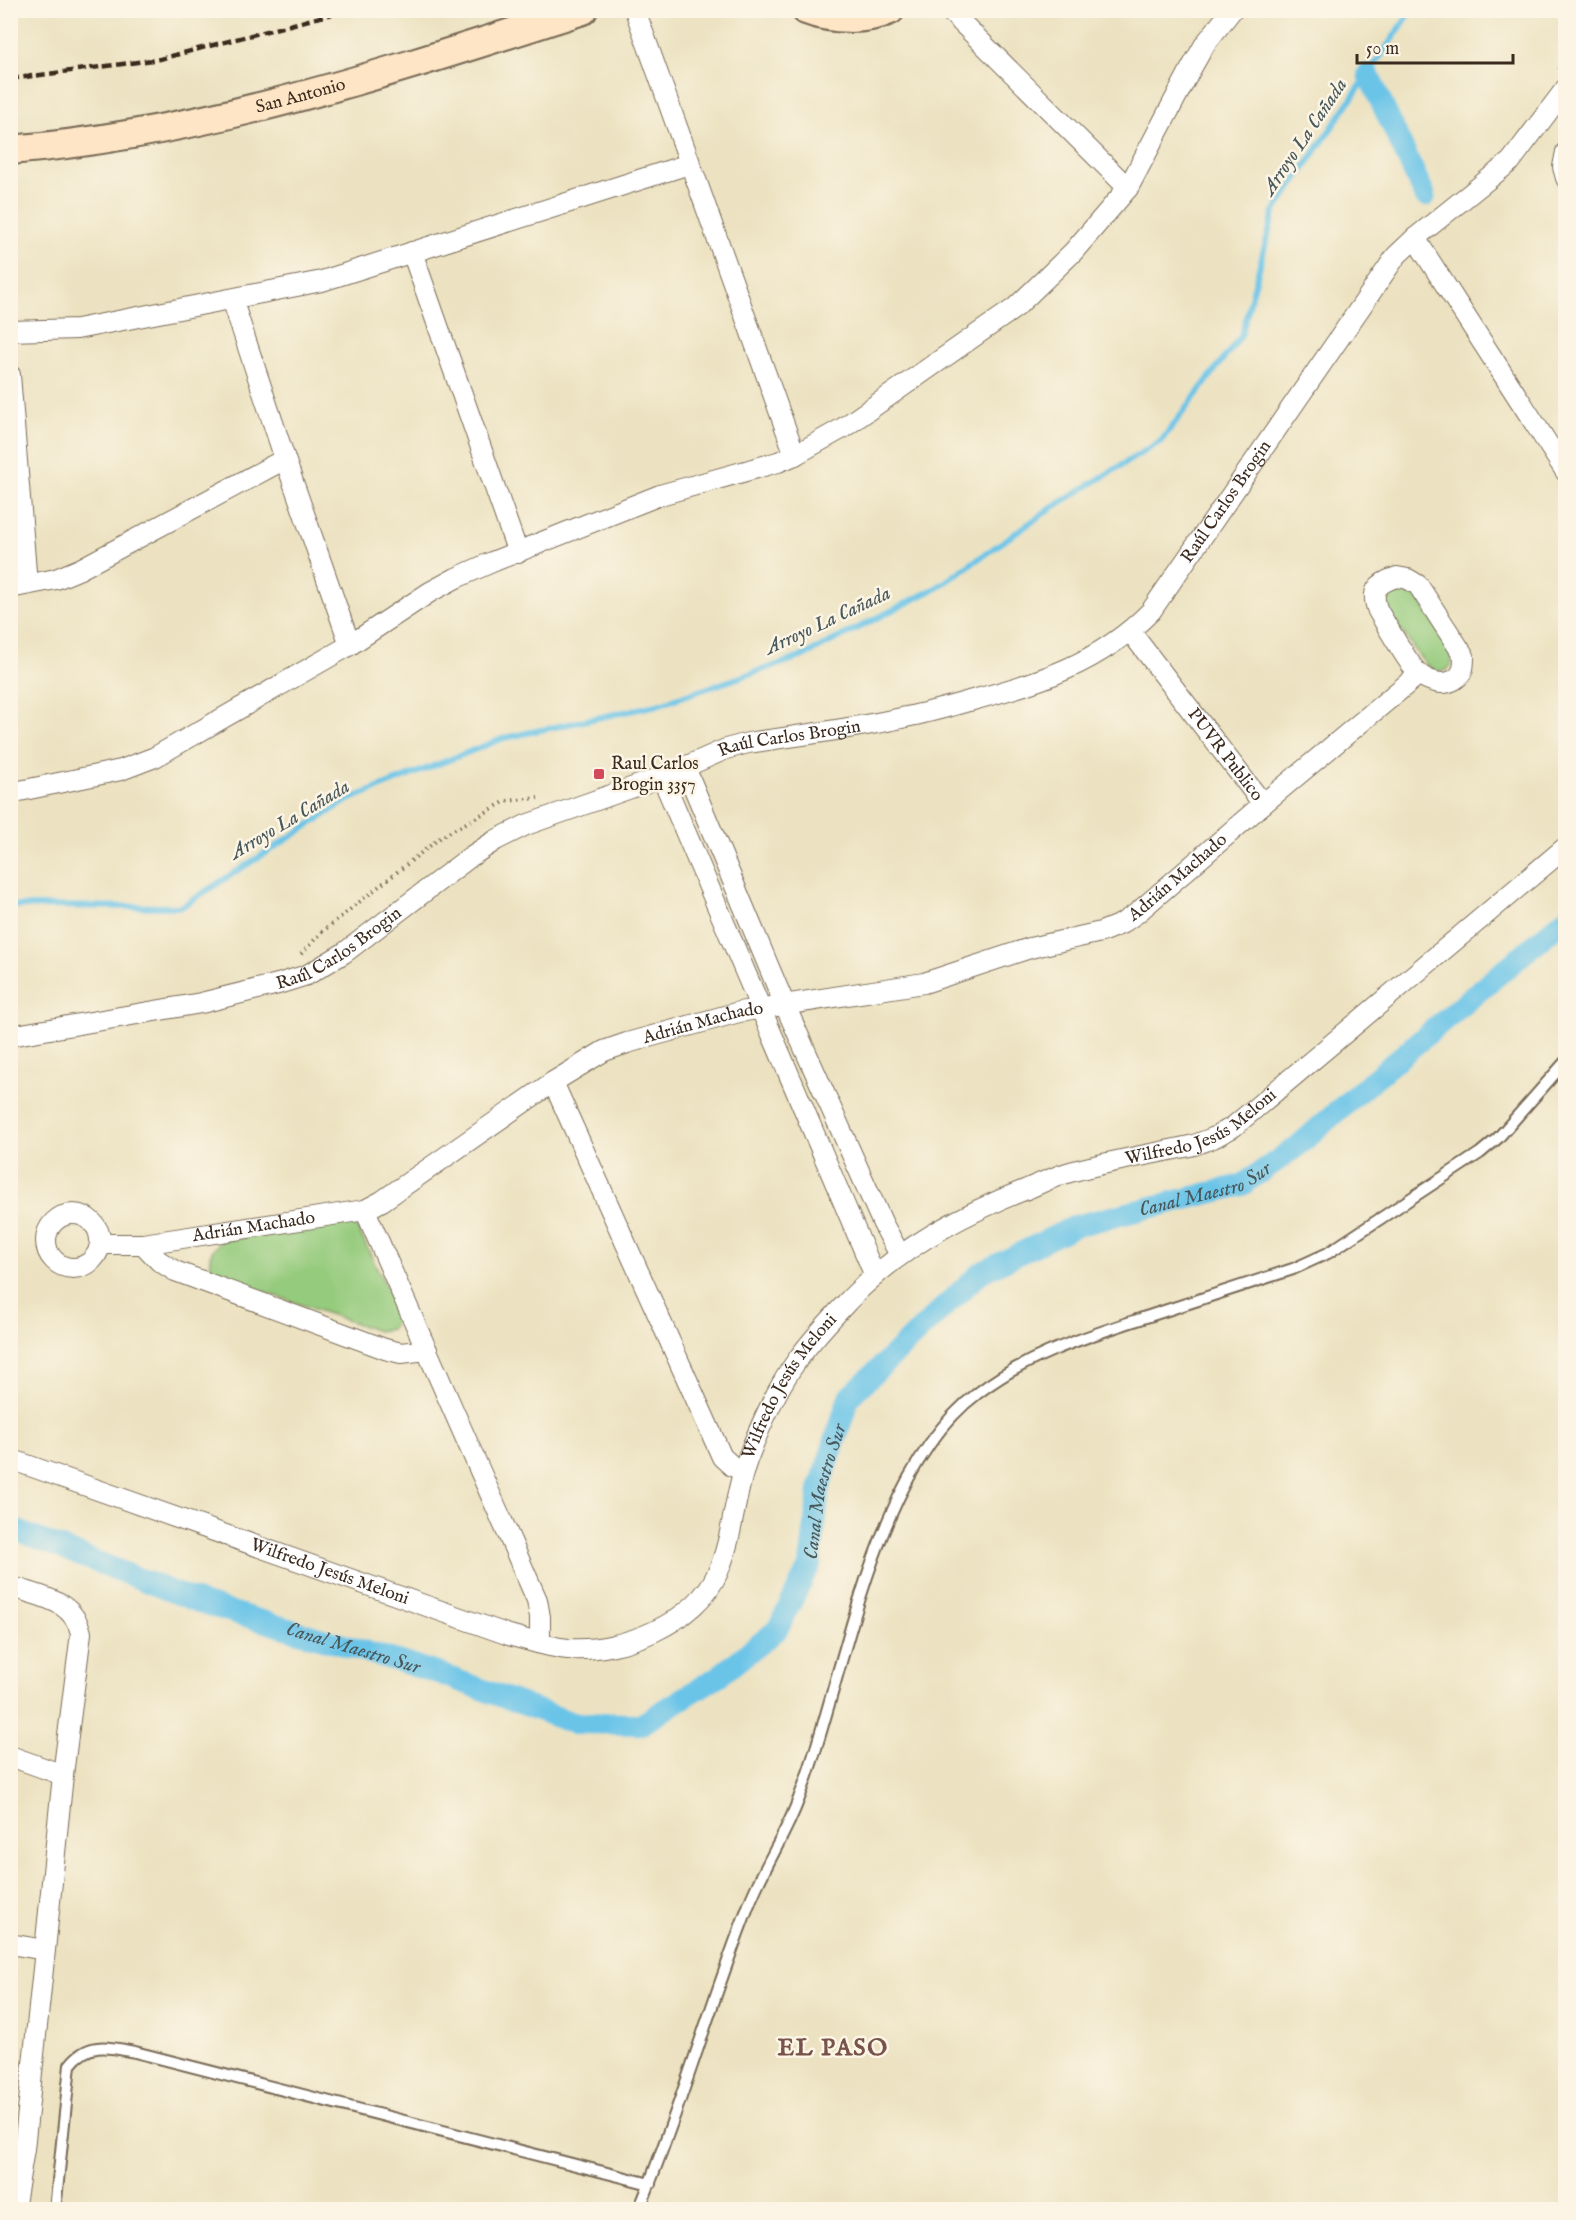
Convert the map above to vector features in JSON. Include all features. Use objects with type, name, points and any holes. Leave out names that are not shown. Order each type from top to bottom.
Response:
[{"type":"main road","name":"San Antonio","points":[[10,150],[64,146],[141,134],[275,104],[583,10]]},
{"type":"main road","points":[[806,10],[836,18],[864,17],[890,10]]},
{"type":"street","points":[[635,10],[795,455]]},
{"type":"street","points":[[949,10],[1128,188]]},
{"type":"street","points":[[10,794],[121,770],[155,757],[350,645],[430,592],[492,562],[660,495],[778,462],[843,428],[1015,308],[1073,252],[1128,188],[1192,66],[1205,44],[1232,10]]},
{"type":"street","name":"Raúl Carlos Brogin","points":[[10,1036],[201,1003],[307,975],[344,953],[470,857],[496,840],[526,825],[662,777],[726,749],[748,743],[906,717],[1015,689],[1068,670],[1098,654],[1130,632],[1151,611],[1396,256],[1511,161],[1562,79]]},
{"type":"street","points":[[1566,152],[1563,167],[1566,178]]},
{"type":"street","points":[[10,331],[77,329],[232,300],[322,280],[689,164]]},
{"type":"street","points":[[1415,238],[1566,472]]},
{"type":"street","points":[[412,252],[518,553]]},
{"type":"street","points":[[232,300],[350,645]]},
{"type":"street","points":[[10,375],[19,586],[56,579],[80,569],[285,459]]},
{"type":"street","points":[[1397,577],[1418,585],[1464,656],[1464,667],[1460,676],[1448,683],[1438,683],[1419,674],[1378,611],[1374,600],[1376,588],[1385,580],[1397,577]]},
{"type":"street","name":"PUVR Publico","points":[[1130,632],[1263,804],[1419,674]]},
{"type":"street","points":[[685,767],[784,1003],[883,1224],[900,1255]]},
{"type":"street","points":[[662,777],[875,1276]]},
{"type":"street","name":"Adrián Machado","points":[[101,1244],[143,1244],[365,1210],[392,1194],[553,1082],[597,1055],[627,1042],[760,1007],[924,983],[1030,948],[1101,932],[1137,914],[1263,804]]},
{"type":"street","name":"Wilfredo Jesús Meloni","points":[[10,1459],[509,1635],[568,1649],[622,1643],[654,1633],[690,1607],[710,1587],[726,1550],[743,1471],[749,1454],[785,1380],[799,1358],[851,1299],[875,1276],[900,1255],[957,1219],[988,1204],[1069,1172],[1194,1145],[1233,1127],[1566,847]]},
{"type":"street","points":[[553,1082],[723,1457],[732,1466],[743,1471]]},
{"type":"street","points":[[365,1210],[537,1600],[540,1617],[540,1643]]},
{"type":"street","points":[[143,1244],[159,1261],[186,1275],[385,1349],[401,1353],[427,1350]]},
{"type":"street","points":[[10,1586],[63,1604],[73,1612],[79,1622],[81,1634],[63,1775],[24,2149],[14,2210]]},
{"type":"street","points":[[10,1756],[63,1775]]},
{"type":"street","points":[[10,1944],[45,1950]]},
{"type":"lane","points":[[639,2210],[749,1903],[797,1805],[863,1589],[890,1517],[930,1443],[950,1416],[986,1387],[1058,1346],[1293,1269],[1328,1253],[1480,1154],[1498,1138],[1566,1061]]},
{"type":"lane","points":[[55,2210],[70,2065],[78,2055],[93,2048],[109,2047],[650,2184]]},
{"type":"path","points":[[1562,79],[1566,61]]},
{"type":"path","points":[[295,962],[323,931],[441,837],[507,801],[548,798]]},
{"type":"green space","points":[[1397,585],[1415,592],[1452,653],[1451,664],[1447,670],[1438,671],[1427,665],[1389,613],[1386,597],[1389,590]]},
{"type":"green space","points":[[348,1223],[358,1229],[398,1311],[397,1321],[391,1329],[378,1331],[215,1275],[210,1265],[212,1252],[223,1240]]},
{"type":"waterway","name":"Arroyo La Cañada","points":[[10,906],[181,907],[348,800],[504,738],[657,705],[801,657],[938,587],[1050,509],[1161,441],[1241,336],[1274,212],[1412,10]]},
{"type":"waterway","points":[[1368,74],[1425,196]]},
{"type":"waterway","name":"Canal Maestro Sur","points":[[10,1528],[201,1603],[438,1673],[573,1723],[642,1724],[720,1675],[777,1630],[810,1565],[819,1490],[849,1397],[980,1273],[1075,1226],[1242,1185],[1298,1146],[1361,1090],[1566,918]]},
{"type":"railway","points":[[10,79],[160,59],[347,10]]},
{"type":"place","name":"Raul Carlos Brogin 3357","points":[[599,774]]},
{"type":"district","name":"EL PASO","points":[[833,2048]]}]
